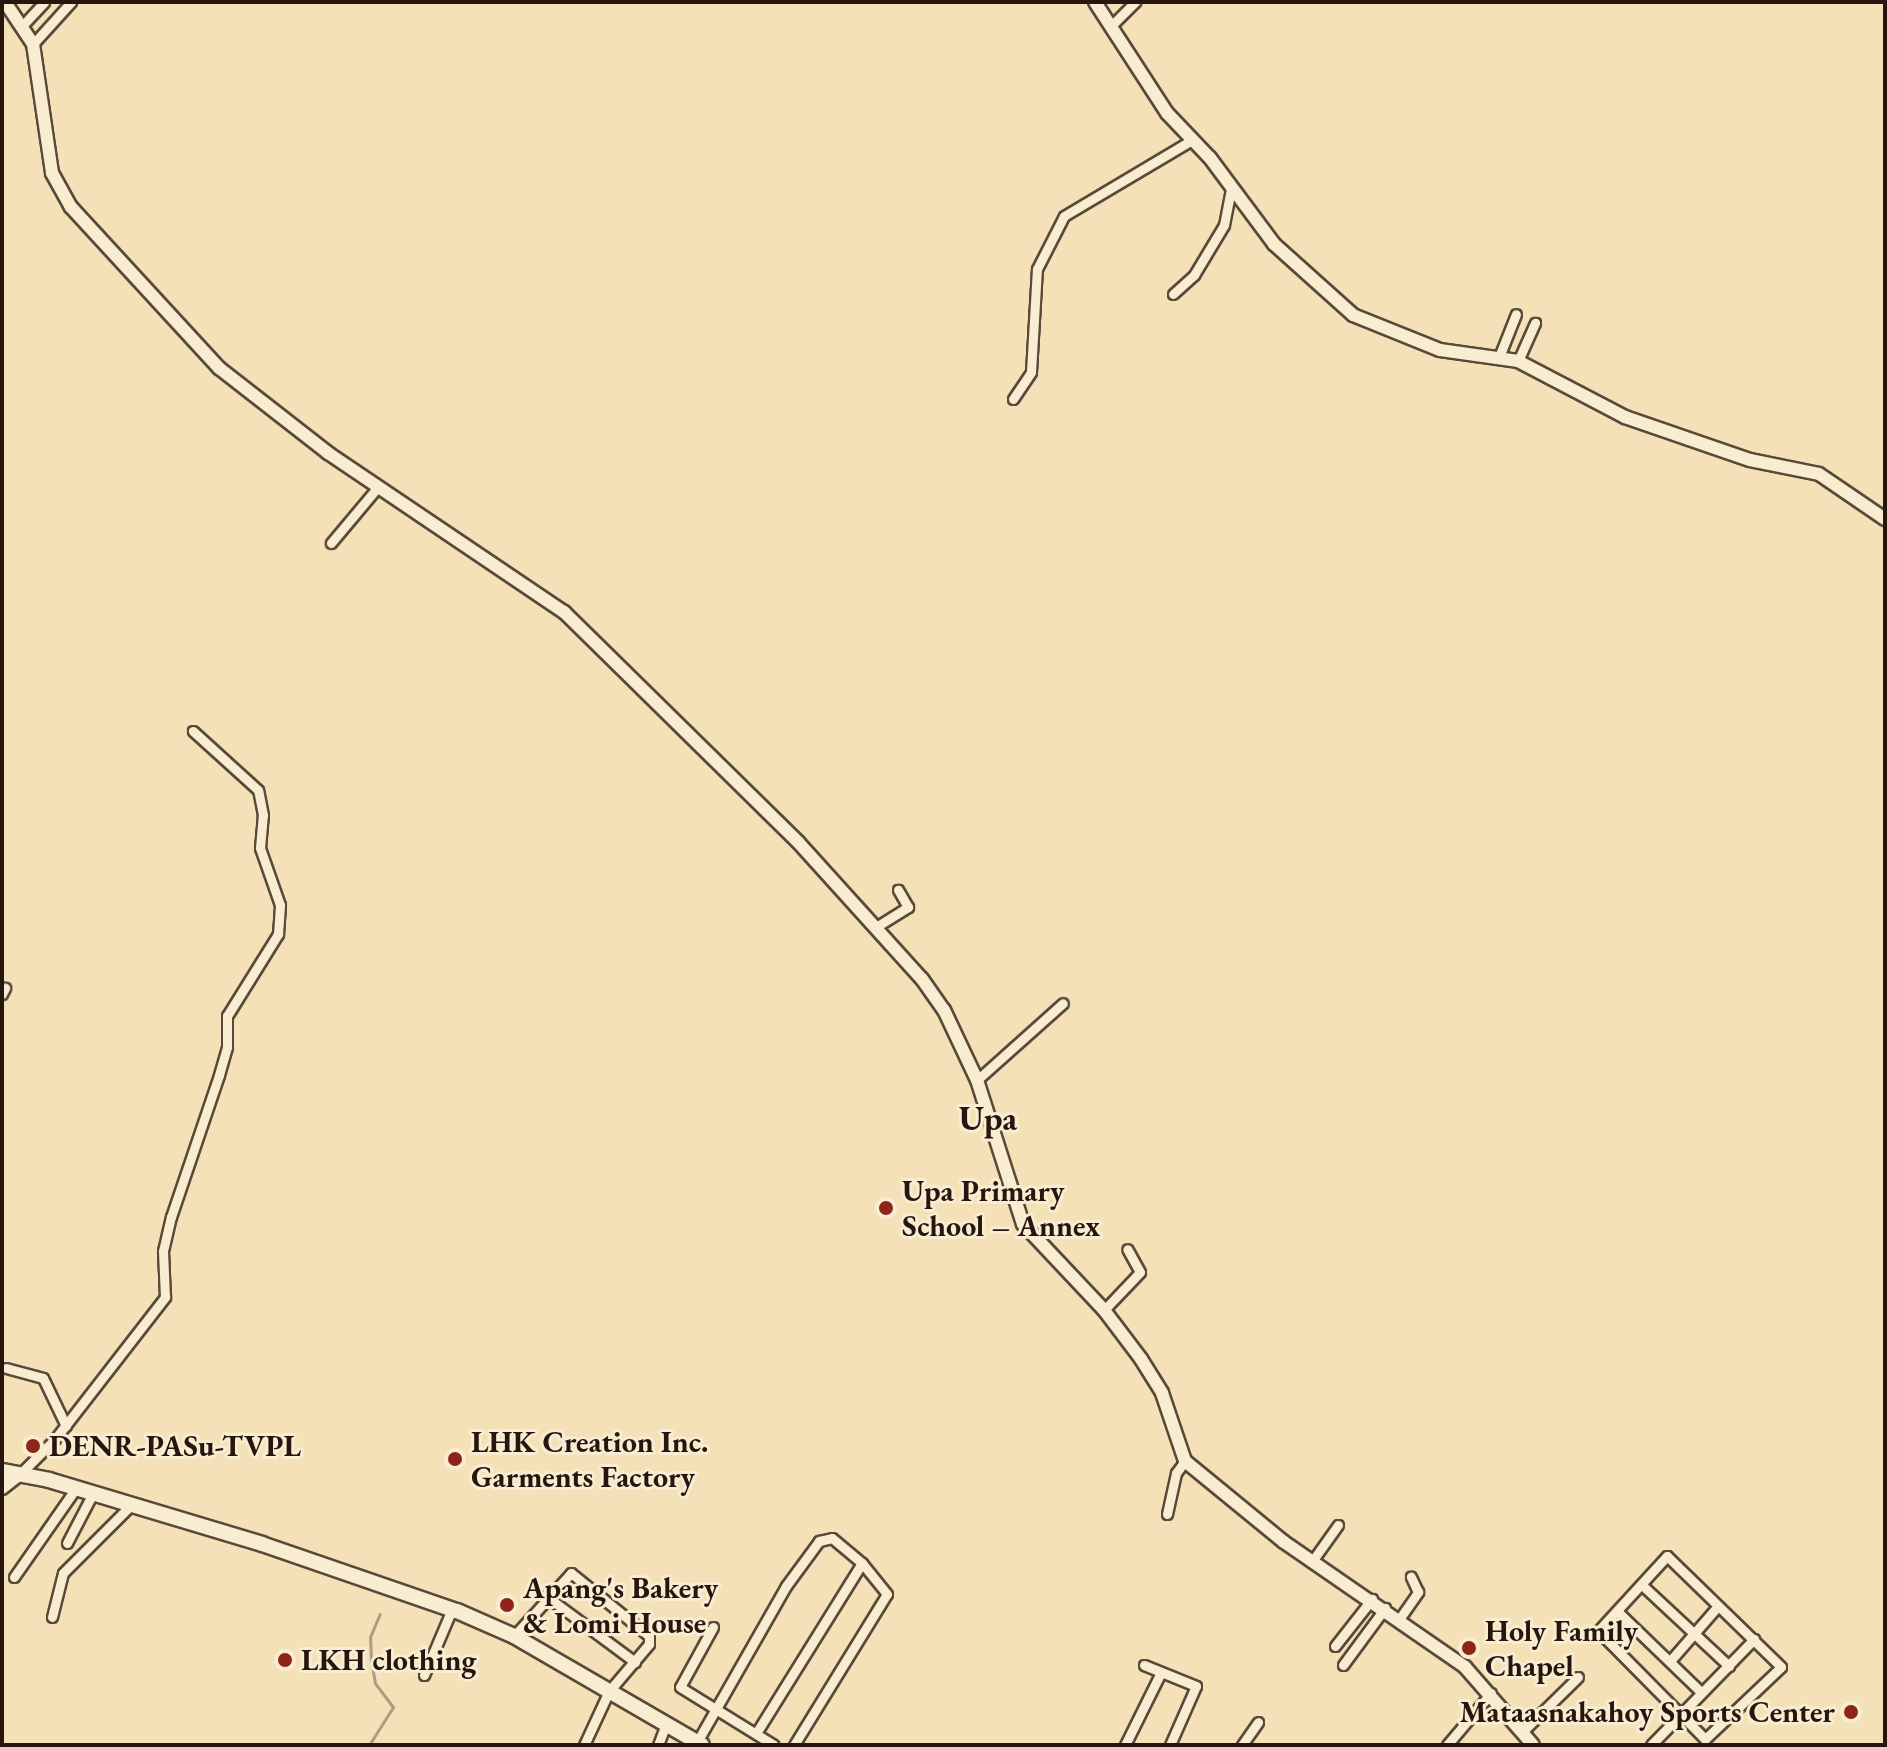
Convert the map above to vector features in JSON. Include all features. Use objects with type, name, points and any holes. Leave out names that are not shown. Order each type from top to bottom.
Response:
[{"type":"main road","points":[[2,1471],[76,1488],[129,1507],[262,1544],[452,1609],[514,1636],[700,1743]]},
{"type":"street","points":[[5,2],[33,44],[57,189],[219,368],[377,488],[564,612],[779,822],[876,927],[944,1010],[977,1080],[1023,1224],[1104,1310],[1162,1393],[1185,1461],[1248,1515],[1400,1618],[1491,1693],[1533,1745]]},
{"type":"street","points":[[21,27],[44,2]]},
{"type":"street","points":[[33,44],[71,2]]},
{"type":"street","points":[[1095,2],[1149,87],[1274,244],[1353,315],[1440,350],[1518,361],[1625,417],[1764,465],[1819,474],[1885,519]]},
{"type":"street","points":[[1112,25],[1135,2]]},
{"type":"street","points":[[1013,399],[1031,372],[1037,269],[1064,216],[1192,140]]},
{"type":"street","points":[[1173,294],[1194,275],[1224,225],[1231,189]]},
{"type":"street","points":[[1499,357],[1516,314]]},
{"type":"street","points":[[1518,361],[1535,323]]},
{"type":"street","points":[[331,543],[377,488]]},
{"type":"street","points":[[2,1488],[20,1474],[66,1426],[165,1297],[163,1251],[171,1217],[227,1047],[227,1016],[278,934],[280,905],[260,848],[263,815],[258,790],[193,731]]},
{"type":"street","points":[[876,927],[908,907],[898,890]]},
{"type":"street","points":[[977,1080],[1063,1003]]},
{"type":"street","points":[[1104,1310],[1140,1272],[1127,1249]]},
{"type":"street","points":[[6,1368],[43,1378],[66,1426]]},
{"type":"street","points":[[1167,1514],[1176,1473],[1185,1461]]},
{"type":"street","points":[[14,1577],[76,1488]]},
{"type":"street","points":[[67,1543],[93,1493]]},
{"type":"street","points":[[52,1617],[63,1573],[129,1507]]},
{"type":"street","points":[[1313,1560],[1338,1525]]},
{"type":"street","points":[[700,1743],[714,1710],[819,1541],[832,1538],[862,1563],[887,1594],[794,1745]]},
{"type":"street","points":[[1670,1556],[1718,1606],[1754,1639],[1780,1669],[1705,1739],[1678,1716],[1598,1632],[1670,1556]]},
{"type":"street","points":[[756,1733],[862,1563]]},
{"type":"street","points":[[514,1636],[546,1596],[571,1573],[615,1605],[649,1636],[635,1662],[609,1691],[584,1745]]},
{"type":"street","points":[[1400,1618],[1418,1592],[1411,1577]]},
{"type":"street","points":[[1642,1585],[1729,1666]]},
{"type":"street","points":[[546,1596],[635,1662]]},
{"type":"street","points":[[1335,1646],[1372,1599]]},
{"type":"street","points":[[1670,1661],[1718,1606]]},
{"type":"street","points":[[1343,1665],[1385,1608]]},
{"type":"street","points":[[424,1675],[452,1609]]},
{"type":"street","points":[[1617,1611],[1701,1692]]},
{"type":"street","points":[[713,1627],[680,1686],[774,1745]]},
{"type":"street","points":[[1651,1745],[1754,1639]]},
{"type":"street","points":[[1144,1665],[1196,1687],[1170,1745]]},
{"type":"street","points":[[1125,1745],[1161,1672]]},
{"type":"street","points":[[1523,1731],[1578,1677]]},
{"type":"street","points":[[1450,1744],[1491,1693]]},
{"type":"street","points":[[1242,1745],[1258,1722]]},
{"type":"street","points":[[658,1745],[666,1724]]},
{"type":"waterway","points":[[369,1745],[393,1707],[375,1683],[371,1661],[370,1637],[380,1614]]},
{"type":"place","name":"Upa Primary School – Annex","points":[[886,1208]]},
{"type":"place","name":"DENR-PASu-TVPL","points":[[33,1446]]},
{"type":"place","name":"LHK Creation Inc. Garments Factory","points":[[455,1459]]},
{"type":"place","name":"Apang's Bakery & Lomi House","points":[[507,1605]]},
{"type":"place","name":"Holy Family Chapel","points":[[1469,1648]]},
{"type":"place","name":"LKH clothing","points":[[285,1660]]},
{"type":"place","name":"Mataasnakahoy Sports Center","points":[[1851,1712]]},
{"type":"district","name":"Upa","points":[[988,1119]]}]
